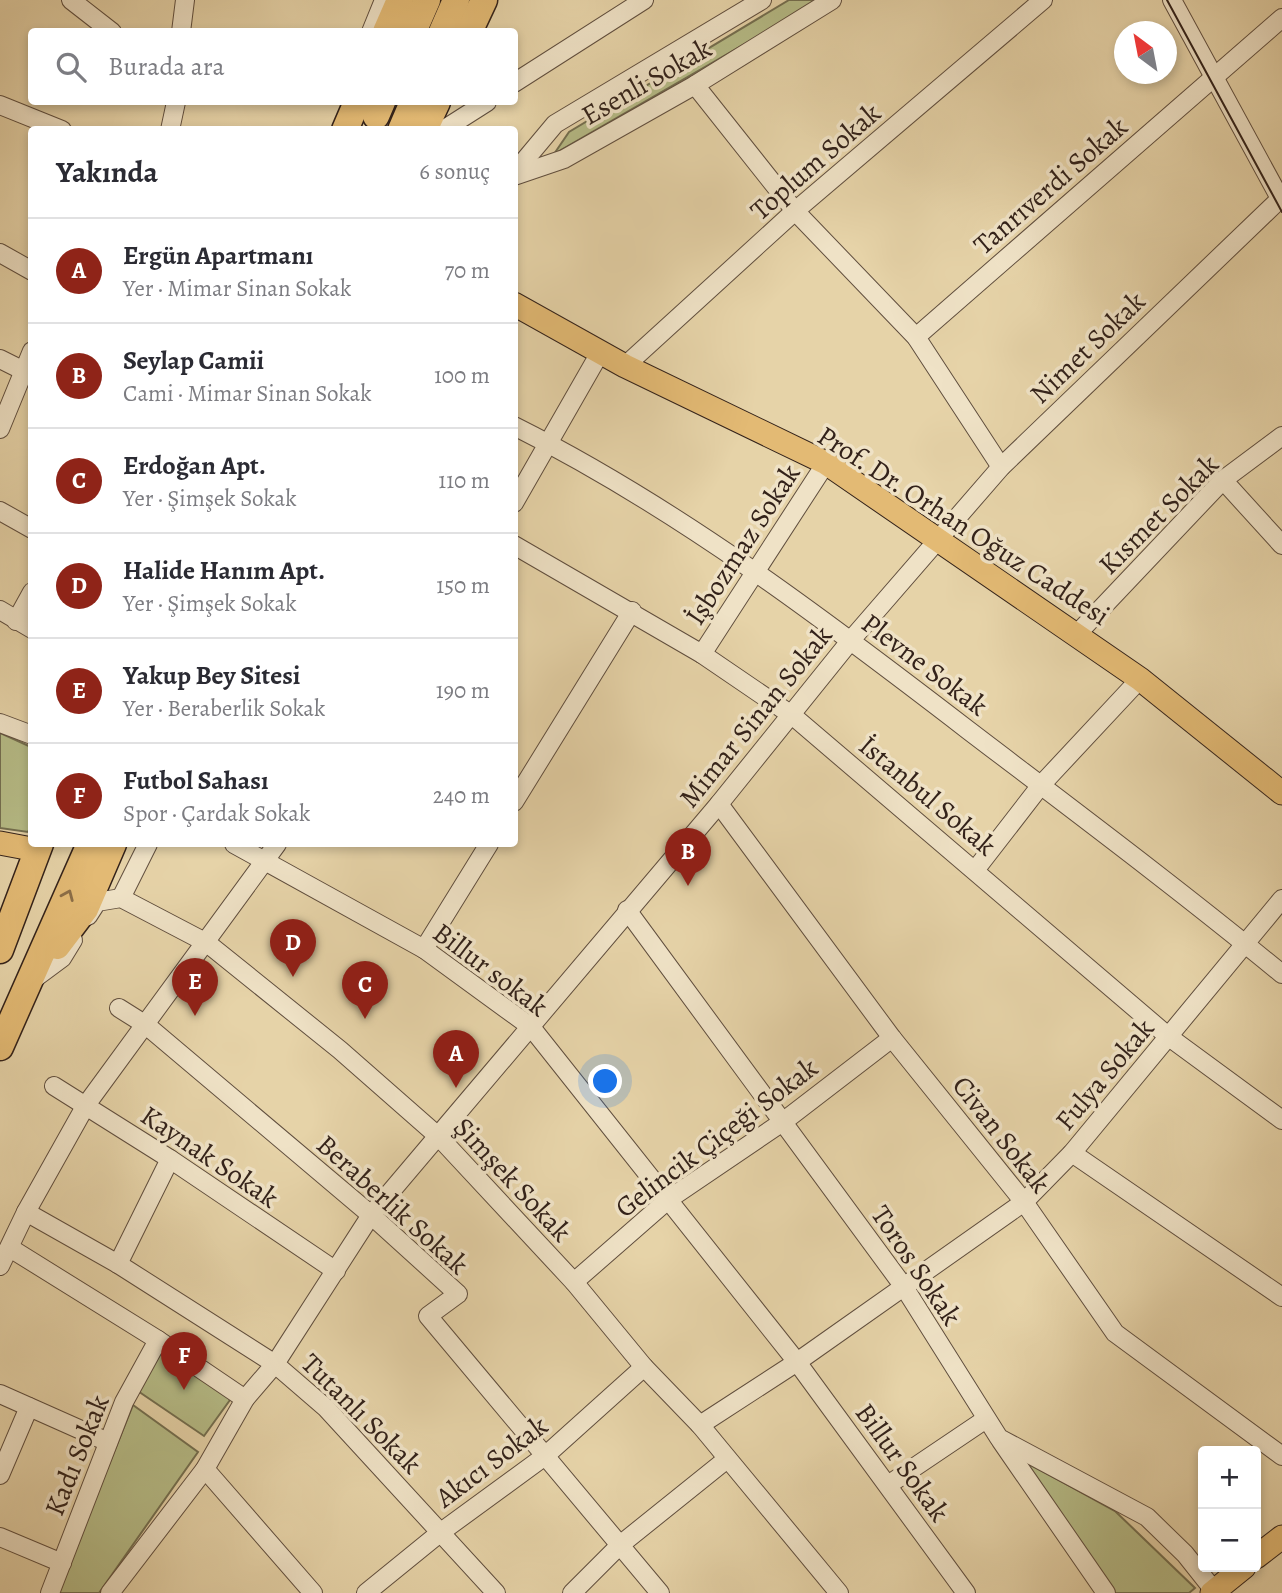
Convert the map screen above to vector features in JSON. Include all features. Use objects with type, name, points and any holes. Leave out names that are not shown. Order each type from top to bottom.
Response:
[{"type":"highway","points":[[388,28],[400,0]]},
{"type":"highway","points":[[415,28],[426,0]]},
{"type":"highway","points":[[444,28],[456,0]]},
{"type":"highway","points":[[471,28],[484,0]]},
{"type":"highway","points":[[403,126],[412,105]]},
{"type":"highway","points":[[426,126],[436,105]]},
{"type":"highway","points":[[0,950],[39,847]]},
{"type":"highway","points":[[0,1047],[89,847]]},
{"type":"highway","points":[[31,981],[85,909],[112,847]]},
{"type":"main road","name":"Prof. Dr. Orhan Oğuz Caddesi","points":[[518,306],[625,366],[826,463],[1140,679],[1282,793]]},
{"type":"main road","points":[[0,843],[28,845]]},
{"type":"main road","points":[[1261,1554],[1282,1537]]},
{"type":"main road","points":[[1214,1592],[1238,1572]]},
{"type":"street","points":[[182,28],[185,0]]},
{"type":"street","points":[[373,28],[384,0]]},
{"type":"street","points":[[518,80],[643,0]]},
{"type":"street","name":"Esenli Sokak","points":[[518,170],[555,124],[746,5],[762,0]]},
{"type":"street","name":"Esenli Sokak","points":[[518,173],[564,159],[695,85],[832,0]]},
{"type":"street","name":"Toplum Sokak","points":[[625,366],[795,211],[1043,0]]},
{"type":"street","points":[[1173,0],[1281,199]]},
{"type":"street","points":[[73,1],[107,28]]},
{"type":"street","name":"Tanrıverdi Sokak","points":[[916,337],[1282,18]]},
{"type":"street","points":[[695,85],[795,211],[916,337],[1001,467]]},
{"type":"street","points":[[0,105],[52,126]]},
{"type":"street","points":[[171,126],[175,105]]},
{"type":"street","points":[[449,126],[481,105]]},
{"type":"street","name":"Nimet Sokak","points":[[937,540],[1001,467],[1281,199]]},
{"type":"street","points":[[0,253],[28,269]]},
{"type":"street","points":[[518,496],[601,352]]},
{"type":"street","points":[[0,359],[28,373],[0,429]]},
{"type":"street","name":"Plevne Sokak","points":[[518,428],[550,444],[754,570],[851,640],[1282,974]]},
{"type":"street","name":"Kısmet Sokak","points":[[1077,635],[1223,480],[1282,436]]},
{"type":"street","name":"İşbozmaz Sokak","points":[[702,654],[754,570],[826,463]]},
{"type":"street","points":[[1223,480],[1282,545]]},
{"type":"street","points":[[0,511],[28,527]]},
{"type":"street","name":"Mimar Sinan Sokak","points":[[118,1589],[205,1469],[245,1399],[275,1364],[371,1215],[793,716],[851,640],[937,540]]},
{"type":"street","name":"İstanbul Sokak","points":[[518,547],[632,611],[702,654],[793,716],[976,869],[1169,1037],[1282,1120]]},
{"type":"street","points":[[0,610],[24,625]]},
{"type":"street","points":[[518,796],[632,611]]},
{"type":"street","points":[[976,869],[1041,786],[1140,679]]},
{"type":"street","points":[[0,723],[28,734]]},
{"type":"street","name":"Civan Sokak","points":[[719,804],[892,1038],[1024,1202],[1115,1333],[1282,1456]]},
{"type":"street","points":[[31,981],[62,958],[97,902],[121,898],[146,847]]},
{"type":"street","name":"Billur sokak","points":[[239,847],[424,949],[531,1027],[797,1362]]},
{"type":"street","points":[[0,1266],[26,1212],[86,1104],[207,943],[275,847]]},
{"type":"street","points":[[424,949],[487,847]]},
{"type":"street","name":"Şimşek Sokak","points":[[121,898],[207,943],[340,1050],[439,1137],[574,1282],[644,1367],[701,1425],[839,1593]]},
{"type":"street","name":"Fulya Sokak","points":[[701,1425],[797,1362],[1024,1202],[1072,1153],[1282,899]]},
{"type":"street","name":"Toros Sokak","points":[[627,910],[904,1287],[999,1438],[1147,1517],[1214,1592]]},
{"type":"street","name":"Beraberlik Sokak","points":[[119,1008],[146,1025],[371,1215],[458,1294],[428,1316],[660,1593]]},
{"type":"street","name":"Gelincik Çiçeği Sokak","points":[[574,1282],[669,1199],[783,1121],[892,1038]]},
{"type":"street","name":"Kaynak Sokak","points":[[54,1086],[170,1159],[336,1271]]},
{"type":"street","points":[[1072,1153],[1282,1297]]},
{"type":"street","points":[[118,1264],[170,1159]]},
{"type":"street","name":"Tutanlı Sokak","points":[[26,1212],[118,1264],[275,1364],[326,1408],[496,1593]]},
{"type":"street","points":[[10,1248],[158,1340],[245,1399]]},
{"type":"street","name":"Kadı Sokak","points":[[50,1593],[124,1402],[158,1340]]},
{"type":"street","name":"Billur Sokak","points":[[797,1362],[966,1593]]},
{"type":"street","name":"Akıcı Sokak","points":[[366,1593],[441,1532],[545,1455],[644,1367]]},
{"type":"street","points":[[0,1394],[108,1442]]},
{"type":"street","points":[[0,1475],[29,1407]]},
{"type":"street","points":[[888,1485],[986,1419]]},
{"type":"street","points":[[999,1438],[1106,1593]]},
{"type":"street","points":[[572,1593],[620,1545],[727,1459]]},
{"type":"street","points":[[205,1469],[313,1593]]},
{"type":"street","points":[[0,1537],[62,1563]]},
{"type":"green space","points":[[789,0],[821,0],[554,154],[569,132]]},
{"type":"green space","points":[[0,733],[28,746],[28,832],[0,828]]},
{"type":"green space","points":[[160,1344],[235,1393],[204,1436],[132,1387]]},
{"type":"green space","points":[[133,1405],[198,1452],[99,1593],[57,1593]]},
{"type":"green space","points":[[1021,1459],[1115,1511],[1195,1588],[1189,1593],[1114,1593]]},
{"type":"tram line","points":[[1167,0],[1282,212]]},
{"type":"place","name":"Seylap Camii","points":[[688,886]]},
{"type":"place","name":"Halide Hanım Apt.","points":[[293,977]]},
{"type":"place","name":"Yakup Bey Sitesi","points":[[195,1016]]},
{"type":"place","name":"Erdoğan Apt.","points":[[365,1019]]},
{"type":"place","name":"Ergün Apartmanı","points":[[456,1088]]},
{"type":"place","name":"Futbol Sahası","points":[[184,1390]]}]
